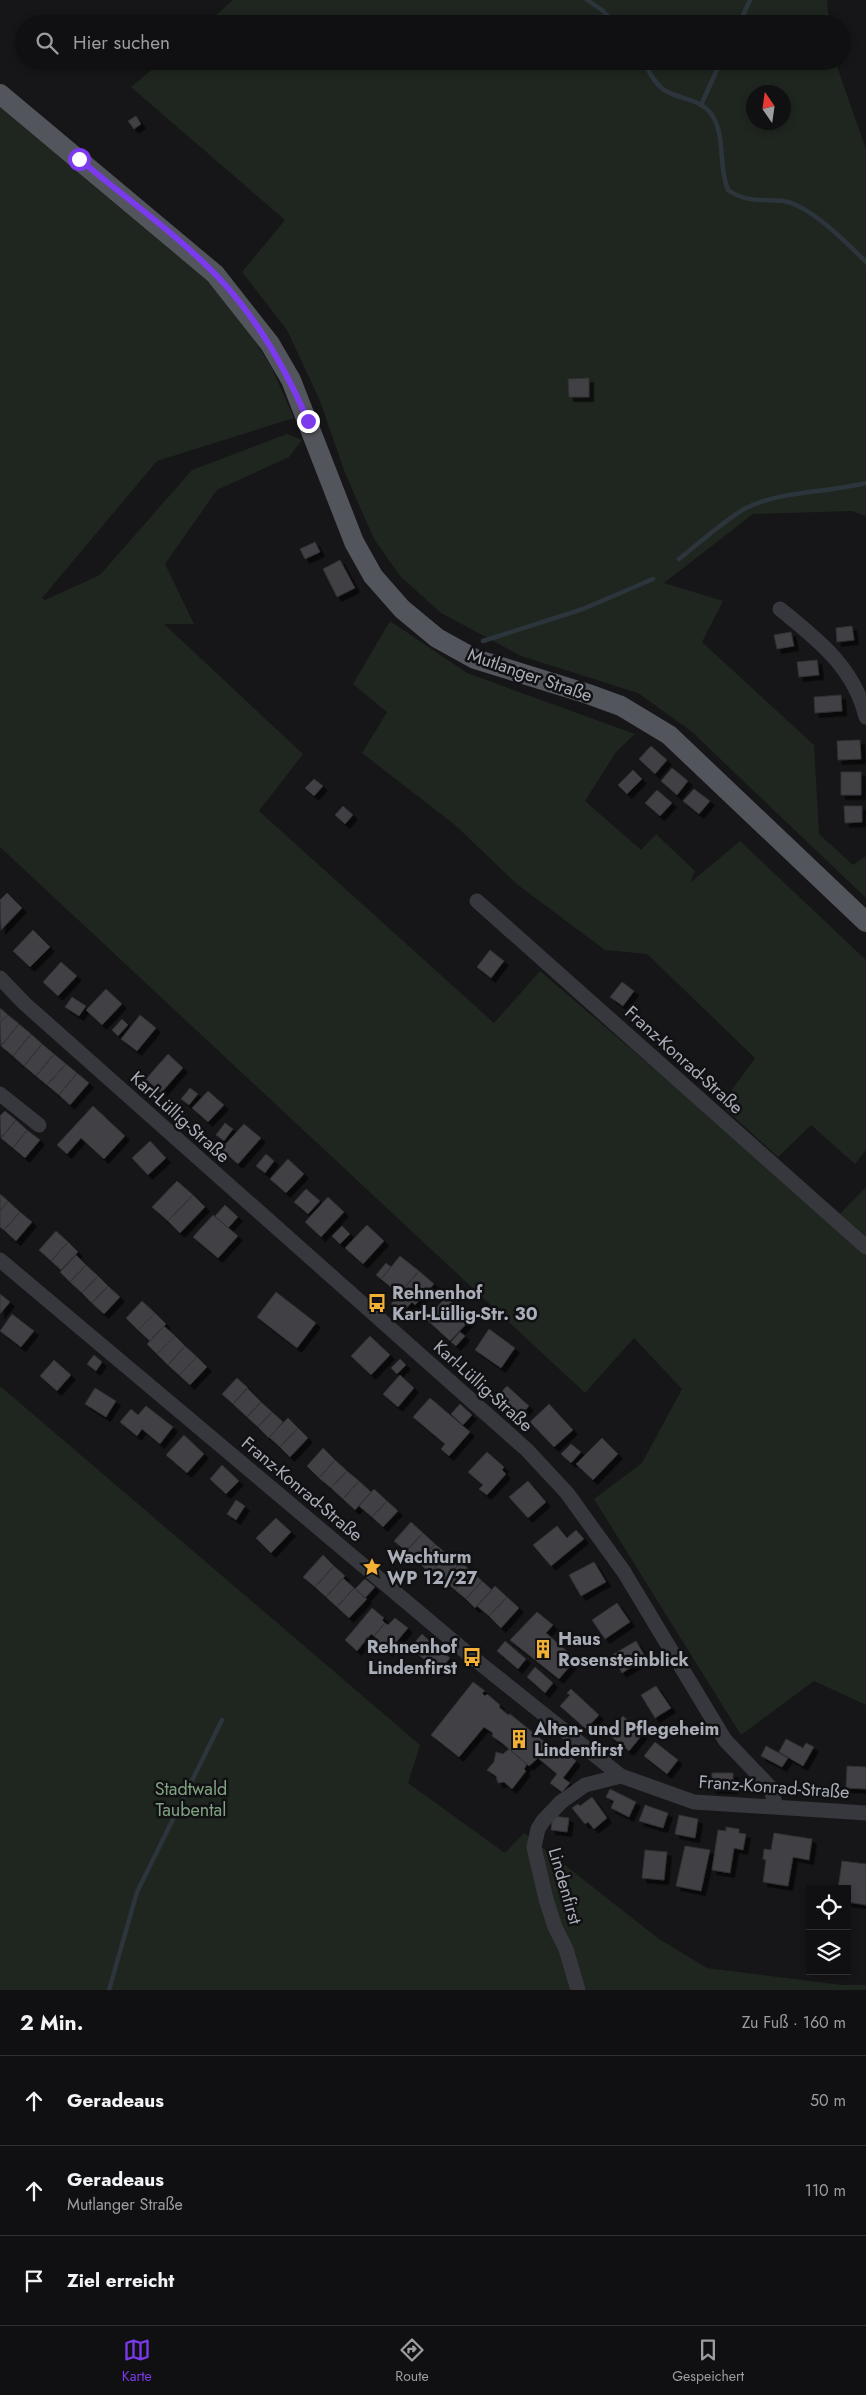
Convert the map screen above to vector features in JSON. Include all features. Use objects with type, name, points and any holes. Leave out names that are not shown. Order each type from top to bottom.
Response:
[{"type":"main road","name":"Mutlanger Straße","points":[[0,94],[215,274],[270,344],[292,383],[354,542],[373,576],[402,609],[437,638],[475,660],[588,694],[621,706],[669,735],[866,922]]},
{"type":"street","points":[[780,609],[828,648],[861,695],[866,717]]},
{"type":"street","name":"Franz-Konrad-Straße","points":[[477,901],[866,1246]]},
{"type":"street","name":"Karl-Lüllig-Straße","points":[[0,978],[31,1010],[527,1450],[567,1493],[624,1572],[725,1740],[770,1788],[776,1806]]},
{"type":"street","points":[[0,1094],[39,1124]]},
{"type":"street","name":"Franz-Konrad-Straße","points":[[0,1260],[472,1657],[621,1776],[694,1802],[866,1813]]},
{"type":"street","name":"Lindenfirst","points":[[578,1990],[566,1949],[554,1927],[534,1847],[538,1829],[561,1802],[585,1785],[621,1776]]},
{"type":"green space","points":[[233,0],[827,0],[828,15],[216,15]]},
{"type":"green space","points":[[151,70],[838,70],[866,149],[866,516],[852,511],[753,514],[664,583],[723,601],[702,642],[814,745],[819,834],[853,865],[866,856],[866,898],[691,731],[638,693],[521,656],[441,613],[400,576],[374,539],[345,473],[320,401],[287,330],[242,272],[285,220],[131,87]]},
{"type":"green space","points":[[0,107],[210,283],[244,324],[272,368],[294,418],[157,461],[42,598],[45,600],[100,575],[192,470],[287,434],[302,440],[289,457],[217,490],[165,564],[194,624],[164,624],[303,754],[259,811],[494,1023],[540,971],[866,1253],[866,1705],[814,1681],[741,1735],[594,1499],[642,1463],[682,1389],[634,1338],[585,1393],[0,847]]},
{"type":"green space","points":[[390,621],[467,673],[635,734],[616,752],[585,801],[641,850],[656,834],[695,871],[690,883],[740,841],[866,960],[866,1150],[855,1164],[811,1125],[778,1157],[721,1105],[755,1058],[647,954],[605,950],[518,885],[455,825],[362,753],[387,712],[353,684]]},
{"type":"green space","points":[[866,1187],[866,1239],[839,1215]]},
{"type":"green space","name":"Stadtwald Taubental","points":[[0,1386],[420,1745],[408,1783],[505,1853],[524,1833],[659,1939],[707,1968],[842,1985],[866,1985],[866,1990],[0,1990]]},
{"type":"building","points":[[136,116],[141,124],[134,129],[128,121]]},
{"type":"building","points":[[589,378],[589,397],[569,397],[568,379]]},
{"type":"building","points":[[315,542],[320,552],[305,559],[300,549]]},
{"type":"building","points":[[340,560],[355,588],[337,597],[323,569]]},
{"type":"building","points":[[852,626],[854,640],[837,642],[836,628]]},
{"type":"building","points":[[791,632],[794,646],[777,649],[774,635]]},
{"type":"building","points":[[817,660],[819,675],[799,677],[797,662]]},
{"type":"building","points":[[841,695],[842,711],[815,713],[814,697]]},
{"type":"building","points":[[860,740],[861,759],[838,760],[837,741]]},
{"type":"building","points":[[651,746],[667,760],[655,774],[639,759]]},
{"type":"building","points":[[672,768],[688,781],[677,795],[661,781]]},
{"type":"building","points":[[633,770],[642,779],[627,794],[618,785]]},
{"type":"building","points":[[841,772],[861,772],[861,795],[841,795]]},
{"type":"building","points":[[314,779],[323,786],[314,796],[305,788]]},
{"type":"building","points":[[694,789],[710,801],[699,814],[683,801]]},
{"type":"building","points":[[657,790],[672,803],[660,816],[645,803]]},
{"type":"building","points":[[343,806],[353,815],[345,824],[335,815]]},
{"type":"building","points":[[844,806],[862,806],[862,822],[845,823]]},
{"type":"building","points":[[7,893],[22,908],[1,930],[0,900]]},
{"type":"building","points":[[33,930],[50,947],[30,967],[13,951]]},
{"type":"building","points":[[490,950],[504,961],[491,978],[477,967]]},
{"type":"building","points":[[61,962],[77,976],[58,996],[43,982]]},
{"type":"building","points":[[622,982],[634,991],[623,1006],[610,997]]},
{"type":"building","points":[[106,989],[122,1004],[102,1025],[86,1010]]},
{"type":"building","points":[[72,997],[86,1006],[79,1016],[65,1007]]},
{"type":"building","points":[[0,1008],[8,1015],[0,1023]]},
{"type":"building","points":[[8,1015],[19,1024],[1,1046],[0,1023]]},
{"type":"building","points":[[140,1015],[156,1028],[137,1051],[121,1039]]},
{"type":"building","points":[[122,1019],[128,1025],[118,1036],[112,1030]]},
{"type":"building","points":[[19,1024],[31,1034],[13,1056],[1,1046]]},
{"type":"building","points":[[31,1034],[42,1044],[24,1066],[13,1056]]},
{"type":"building","points":[[42,1044],[54,1054],[36,1076],[24,1066]]},
{"type":"building","points":[[54,1054],[66,1064],[47,1085],[36,1076]]},
{"type":"building","points":[[168,1054],[183,1068],[161,1093],[146,1079]]},
{"type":"building","points":[[66,1064],[77,1073],[59,1095],[47,1085]]},
{"type":"building","points":[[77,1073],[89,1083],[70,1105],[59,1095]]},
{"type":"building","points":[[190,1088],[198,1094],[189,1105],[181,1099]]},
{"type":"building","points":[[208,1091],[224,1105],[208,1122],[192,1108]]},
{"type":"building","points":[[93,1106],[125,1136],[104,1159],[81,1138],[67,1154],[57,1145]]},
{"type":"building","points":[[5,1111],[16,1120],[1,1138],[0,1116]]},
{"type":"building","points":[[16,1120],[27,1130],[13,1148],[1,1138]]},
{"type":"building","points":[[225,1123],[233,1129],[224,1141],[216,1135]]},
{"type":"building","points":[[244,1124],[261,1138],[238,1164],[221,1149]]},
{"type":"building","points":[[27,1130],[40,1140],[25,1158],[13,1148]]},
{"type":"building","points":[[150,1141],[166,1158],[148,1175],[132,1158]]},
{"type":"building","points":[[266,1154],[274,1161],[265,1173],[256,1166]]},
{"type":"building","points":[[288,1159],[304,1174],[286,1193],[270,1179]]},
{"type":"building","points":[[177,1181],[193,1195],[168,1221],[152,1207]]},
{"type":"building","points":[[306,1189],[320,1201],[308,1214],[294,1202]]},
{"type":"building","points":[[0,1194],[8,1201],[0,1211]]},
{"type":"building","points":[[193,1195],[205,1207],[180,1233],[168,1221]]},
{"type":"building","points":[[328,1197],[344,1212],[321,1237],[305,1222]]},
{"type":"building","points":[[8,1201],[20,1212],[4,1230],[0,1227],[0,1211]]},
{"type":"building","points":[[225,1205],[238,1217],[228,1228],[215,1216]]},
{"type":"building","points":[[20,1212],[32,1222],[16,1241],[4,1230]]},
{"type":"building","points":[[213,1215],[238,1236],[218,1258],[193,1237]]},
{"type":"building","points":[[367,1225],[384,1241],[363,1264],[345,1248]]},
{"type":"building","points":[[342,1226],[350,1234],[340,1244],[332,1236]]},
{"type":"building","points":[[56,1231],[68,1242],[51,1261],[39,1250]]},
{"type":"building","points":[[68,1242],[78,1252],[61,1270],[51,1261]]},
{"type":"building","points":[[76,1255],[86,1265],[70,1282],[60,1272]]},
{"type":"building","points":[[400,1256],[419,1271],[399,1294],[381,1279]]},
{"type":"building","points":[[386,1263],[391,1267],[381,1279],[376,1275]]},
{"type":"building","points":[[86,1265],[98,1276],[82,1293],[70,1282]]},
{"type":"building","points":[[419,1271],[434,1284],[415,1305],[412,1302],[402,1313],[391,1304]]},
{"type":"building","points":[[98,1276],[108,1286],[92,1303],[82,1293]]},
{"type":"building","points":[[108,1286],[120,1297],[104,1314],[92,1303]]},
{"type":"building","points":[[276,1292],[316,1323],[297,1348],[257,1317]]},
{"type":"building","points":[[0,1294],[10,1302],[0,1314]]},
{"type":"building","points":[[446,1297],[470,1320],[450,1341],[426,1319]]},
{"type":"building","points":[[142,1301],[155,1313],[138,1330],[126,1318]]},
{"type":"building","points":[[155,1313],[166,1324],[150,1341],[138,1330]]},
{"type":"building","points":[[12,1314],[34,1331],[21,1347],[0,1331]]},
{"type":"building","points":[[164,1326],[175,1336],[157,1354],[147,1344]]},
{"type":"building","points":[[489,1329],[515,1348],[501,1368],[475,1350]]},
{"type":"building","points":[[460,1332],[465,1336],[456,1346],[451,1342]]},
{"type":"building","points":[[175,1336],[185,1346],[168,1365],[157,1354]]},
{"type":"building","points":[[370,1336],[390,1355],[371,1375],[351,1356]]},
{"type":"building","points":[[185,1346],[197,1357],[179,1375],[168,1365]]},
{"type":"building","points":[[94,1355],[102,1362],[96,1371],[87,1364]]},
{"type":"building","points":[[197,1357],[207,1367],[190,1385],[179,1375]]},
{"type":"building","points":[[400,1359],[406,1365],[397,1374],[391,1368]]},
{"type":"building","points":[[54,1360],[71,1375],[57,1391],[40,1376]]},
{"type":"building","points":[[400,1375],[414,1388],[398,1407],[383,1394]]},
{"type":"building","points":[[237,1378],[248,1388],[233,1404],[222,1394]]},
{"type":"building","points":[[507,1386],[529,1406],[519,1417],[497,1397]]},
{"type":"building","points":[[95,1388],[116,1401],[106,1417],[85,1404]]},
{"type":"building","points":[[247,1388],[261,1402],[247,1417],[233,1404]]},
{"type":"building","points":[[430,1398],[470,1432],[449,1456],[441,1449],[445,1444],[413,1417]]},
{"type":"building","points":[[261,1402],[272,1412],[258,1427],[247,1417]]},
{"type":"building","points":[[460,1404],[472,1415],[463,1425],[451,1414]]},
{"type":"building","points":[[549,1404],[573,1430],[554,1447],[530,1422]]},
{"type":"building","points":[[146,1406],[173,1427],[160,1444],[142,1429],[137,1436],[120,1422],[131,1409],[138,1415]]},
{"type":"building","points":[[272,1412],[283,1422],[269,1438],[258,1427]]},
{"type":"building","points":[[288,1418],[298,1428],[280,1447],[269,1437]]},
{"type":"building","points":[[298,1428],[308,1438],[290,1457],[280,1447]]},
{"type":"building","points":[[184,1435],[204,1454],[187,1473],[166,1455]]},
{"type":"building","points":[[602,1438],[618,1454],[593,1480],[576,1464]]},
{"type":"building","points":[[571,1444],[581,1452],[571,1463],[561,1454]]},
{"type":"building","points":[[323,1448],[335,1460],[319,1478],[307,1466]]},
{"type":"building","points":[[487,1452],[504,1467],[502,1470],[506,1474],[487,1495],[479,1489],[483,1485],[468,1472]]},
{"type":"building","points":[[335,1460],[347,1471],[331,1488],[319,1478]]},
{"type":"building","points":[[222,1465],[239,1481],[226,1494],[210,1479]]},
{"type":"building","points":[[347,1471],[359,1481],[343,1499],[331,1488]]},
{"type":"building","points":[[359,1481],[371,1492],[355,1510],[343,1499]]},
{"type":"building","points":[[528,1481],[546,1502],[528,1518],[509,1497]]},
{"type":"building","points":[[374,1489],[387,1501],[372,1517],[359,1506]]},
{"type":"building","points":[[236,1500],[245,1506],[236,1520],[227,1514]]},
{"type":"building","points":[[387,1501],[398,1511],[383,1527],[372,1517]]},
{"type":"building","points":[[276,1518],[291,1532],[271,1553],[256,1538]]},
{"type":"building","points":[[411,1522],[423,1533],[406,1551],[394,1541]]},
{"type":"building","points":[[557,1526],[567,1538],[576,1530],[584,1539],[551,1566],[533,1545]]},
{"type":"building","points":[[423,1533],[435,1544],[418,1562],[406,1551]]},
{"type":"building","points":[[435,1544],[447,1554],[430,1573],[418,1562]]},
{"type":"building","points":[[447,1554],[458,1565],[441,1583],[430,1573]]},
{"type":"building","points":[[323,1555],[334,1566],[315,1587],[303,1577]]},
{"type":"building","points":[[461,1562],[472,1572],[455,1590],[444,1580]]},
{"type":"building","points":[[594,1562],[606,1582],[581,1596],[569,1575]]},
{"type":"building","points":[[334,1566],[345,1576],[326,1597],[315,1587]]},
{"type":"building","points":[[472,1572],[482,1581],[466,1599],[455,1590]]},
{"type":"building","points":[[343,1578],[354,1588],[337,1607],[326,1597]]},
{"type":"building","points":[[365,1579],[375,1587],[365,1598],[355,1589]]},
{"type":"building","points":[[482,1581],[492,1590],[475,1608],[466,1599]]},
{"type":"building","points":[[495,1586],[507,1597],[489,1616],[477,1606]]},
{"type":"building","points":[[354,1588],[367,1599],[349,1618],[337,1607]]},
{"type":"building","points":[[507,1597],[519,1608],[501,1628],[489,1616]]},
{"type":"building","points":[[617,1603],[630,1622],[605,1639],[592,1620]]},
{"type":"building","points":[[372,1608],[384,1618],[382,1620],[385,1623],[374,1636],[371,1634],[357,1651],[345,1640]]},
{"type":"building","name":"Haus Rosensteinblick","points":[[537,1612],[553,1625],[546,1633],[576,1659],[559,1679],[510,1640]]},
{"type":"building","points":[[395,1618],[408,1628],[388,1652],[375,1642],[377,1639],[374,1636],[385,1623],[388,1625]]},
{"type":"building","points":[[422,1634],[436,1647],[425,1660],[410,1648]]},
{"type":"building","points":[[505,1641],[526,1659],[518,1669],[497,1651]]},
{"type":"building","points":[[636,1641],[646,1658],[622,1673],[612,1655]]},
{"type":"building","points":[[436,1647],[450,1658],[438,1672],[425,1660]]},
{"type":"building","points":[[535,1667],[553,1683],[545,1693],[527,1677]]},
{"type":"building","name":"Alten- und Pflegeheim Lindenfirst","points":[[473,1682],[485,1691],[482,1693],[485,1696],[487,1694],[508,1715],[510,1714],[547,1744],[544,1747],[553,1754],[559,1746],[576,1761],[563,1778],[570,1783],[562,1792],[550,1783],[557,1774],[538,1758],[529,1766],[492,1736],[493,1733],[484,1727],[459,1757],[431,1735]]},
{"type":"building","points":[[656,1686],[671,1708],[655,1718],[641,1695]]},
{"type":"building","points":[[571,1689],[599,1715],[586,1729],[560,1706],[570,1695],[567,1693]]},
{"type":"building","points":[[623,1716],[643,1734],[629,1751],[608,1734]]},
{"type":"building","points":[[786,1739],[803,1748],[806,1743],[814,1747],[803,1766],[779,1752]]},
{"type":"building","points":[[655,1742],[678,1760],[667,1774],[644,1756]]},
{"type":"building","points":[[766,1746],[788,1758],[782,1767],[761,1756]]},
{"type":"building","points":[[509,1749],[527,1764],[524,1769],[526,1771],[512,1789],[504,1782],[498,1783],[496,1776],[487,1770],[494,1762],[496,1752],[503,1754]]},
{"type":"building","points":[[847,1766],[866,1767],[866,1789],[846,1788]]},
{"type":"building","points":[[712,1773],[733,1773],[733,1789],[712,1789]]},
{"type":"building","points":[[610,1789],[636,1802],[629,1817],[611,1808],[614,1801],[606,1797]]},
{"type":"building","points":[[592,1797],[607,1818],[594,1829],[588,1822],[585,1824],[572,1808],[578,1804],[580,1806]]},
{"type":"building","points":[[645,1805],[668,1813],[663,1828],[639,1821]]},
{"type":"building","points":[[679,1815],[698,1819],[695,1838],[675,1834]]},
{"type":"building","points":[[553,1816],[569,1818],[567,1832],[551,1830]]},
{"type":"building","points":[[726,1827],[739,1829],[739,1833],[746,1834],[743,1850],[734,1848],[730,1873],[712,1870],[718,1830],[726,1831]]},
{"type":"building","points":[[774,1833],[812,1839],[809,1860],[793,1857],[788,1886],[763,1882],[766,1860],[763,1859],[764,1849],[771,1850]]},
{"type":"building","points":[[685,1846],[710,1850],[701,1891],[676,1886]]},
{"type":"building","points":[[645,1850],[667,1852],[664,1880],[642,1878]]},
{"type":"building","points":[[842,1861],[866,1864],[866,1905],[851,1903],[851,1885],[839,1885]]},
{"type":"waterway","points":[[587,0],[607,15]]},
{"type":"waterway","points":[[743,15],[750,0]]},
{"type":"waterway","points":[[649,70],[664,90],[696,102],[712,115],[721,142],[723,172],[728,190],[737,195],[755,200],[781,201],[796,205],[824,223],[866,262]]},
{"type":"waterway","points":[[701,105],[717,70]]},
{"type":"waterway","points":[[679,559],[730,518],[760,502],[790,495],[866,483]]},
{"type":"waterway","points":[[483,641],[583,609],[653,579]]},
{"type":"waterway","points":[[109,1990],[137,1892],[222,1720]]},
{"type":"place","name":"Rehnenhof Karl-Lüllig-Str. 30","points":[[377,1303]]},
{"type":"place","name":"Wachturm WP 12/27","points":[[372,1567]]},
{"type":"place","name":"Haus Rosensteinblick","points":[[543,1649]]},
{"type":"place","name":"Rehnenhof Lindenfirst","points":[[472,1657]]},
{"type":"place","name":"Alten- und Pflegeheim Lindenfirst","points":[[519,1739]]},
{"type":"route","points":[[79,159],[215,274],[270,344],[291,380],[308,421]]}]
